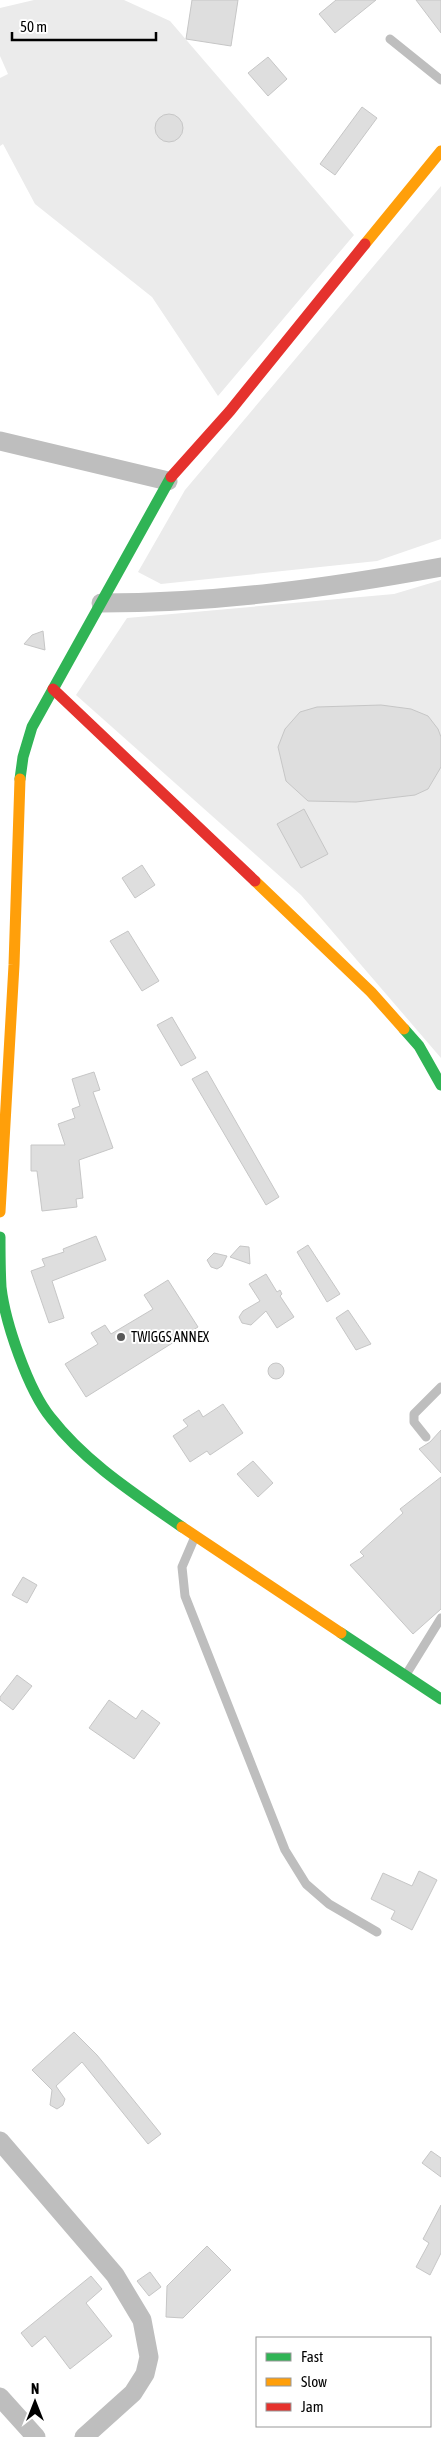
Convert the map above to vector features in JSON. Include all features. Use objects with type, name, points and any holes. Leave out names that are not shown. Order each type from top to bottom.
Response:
[{"type":"street","points":[[0,1212],[7,968],[20,783],[23,756],[32,727],[168,481],[230,411],[441,150]]},
{"type":"street","points":[[0,441],[168,481]]},
{"type":"street","points":[[101,603],[238,598],[341,585],[441,567]]},
{"type":"street","points":[[53,689],[370,992],[419,1046],[441,1085]]},
{"type":"street","points":[[0,1237],[0,1287],[12,1334],[29,1378],[50,1416],[68,1438],[109,1476],[196,1537],[441,1699]]},
{"type":"street","points":[[0,2141],[115,2275],[142,2320],[149,2357],[146,2374],[133,2393],[84,2437]]},
{"type":"street","points":[[0,2397],[36,2437]]},
{"type":"lane","points":[[390,39],[441,80]]},
{"type":"lane","points":[[426,1437],[414,1422],[414,1414],[441,1387]]},
{"type":"lane","points":[[196,1537],[182,1567],[185,1596],[285,1850],[306,1884],[329,1904],[377,1932]]},
{"type":"lane","points":[[406,1675],[441,1618]]},
{"type":"shaded area","points":[[34,0],[124,0],[170,21],[354,235],[218,396],[152,297],[35,204],[3,144],[0,146],[0,78],[8,74],[0,56],[0,8]]},
{"type":"shaded area","points":[[441,186],[441,539],[377,561],[161,584],[138,572],[185,490]]},
{"type":"shaded area","points":[[441,580],[441,1058],[301,895],[76,695],[127,618],[394,594]]},
{"type":"building","points":[[192,0],[238,0],[231,46],[186,39]]},
{"type":"building","points":[[336,0],[376,0],[335,33],[319,14]]},
{"type":"building","points":[[416,0],[441,0],[441,33]]},
{"type":"building","points":[[268,57],[287,79],[268,96],[248,73]]},
{"type":"building","points":[[362,107],[377,118],[335,175],[320,164]]},
{"type":"building","points":[[169,114],[179,118],[183,128],[179,138],[169,142],[159,138],[155,128],[159,118]]},
{"type":"building","points":[[43,631],[45,650],[24,644],[32,635]]},
{"type":"building","points":[[381,705],[411,709],[428,716],[438,729],[441,737],[441,767],[428,789],[415,795],[356,802],[308,801],[286,781],[278,747],[285,729],[300,712],[317,707]]},
{"type":"building","points":[[304,809],[328,854],[301,868],[277,824]]},
{"type":"building","points":[[142,865],[155,885],[135,898],[122,878]]},
{"type":"building","points":[[128,931],[159,981],[142,991],[110,941]]},
{"type":"building","points":[[172,1017],[196,1058],[181,1066],[157,1025]]},
{"type":"building","points":[[207,1071],[279,1197],[266,1205],[192,1079]]},
{"type":"building","points":[[94,1072],[100,1090],[93,1092],[113,1148],[79,1160],[83,1198],[76,1199],[77,1207],[42,1211],[37,1171],[31,1171],[31,1145],[65,1145],[58,1124],[75,1118],[72,1109],[80,1106],[72,1079]]},
{"type":"building","points":[[96,1236],[106,1260],[52,1281],[64,1318],[49,1323],[31,1271],[45,1266],[42,1259],[64,1252],[63,1249]]},
{"type":"building","points":[[308,1245],[340,1294],[327,1302],[297,1252]]},
{"type":"building","points":[[240,1246],[249,1247],[250,1264],[230,1257]]},
{"type":"building","points":[[214,1253],[227,1256],[222,1266],[217,1269],[211,1267],[207,1260]]},
{"type":"building","points":[[266,1274],[277,1292],[280,1290],[282,1294],[280,1296],[294,1317],[277,1328],[266,1311],[251,1325],[242,1323],[239,1317],[243,1311],[260,1301],[249,1284]]},
{"type":"building","points":[[168,1280],[198,1327],[86,1397],[65,1364],[98,1344],[91,1333],[105,1325],[111,1334],[153,1309],[144,1295]]},
{"type":"building","points":[[348,1310],[371,1344],[356,1350],[336,1318]]},
{"type":"building","points":[[276,1363],[282,1365],[284,1371],[282,1377],[276,1379],[270,1377],[268,1371],[270,1365]]},
{"type":"building","points":[[223,1404],[243,1433],[210,1455],[207,1451],[190,1462],[173,1436],[188,1426],[183,1420],[199,1410],[203,1417]]},
{"type":"building","points":[[441,1430],[441,1473],[419,1449],[430,1442]]},
{"type":"building","points":[[253,1461],[273,1483],[258,1497],[237,1474]]},
{"type":"building","points":[[441,1477],[441,1609],[413,1634],[350,1565],[364,1556],[360,1552],[403,1513],[400,1509]]},
{"type":"building","points":[[23,1577],[37,1585],[27,1603],[12,1595]]},
{"type":"building","points":[[17,1675],[32,1686],[13,1710],[0,1700],[0,1697]]},
{"type":"building","points":[[109,1700],[136,1719],[142,1710],[160,1723],[134,1759],[89,1728]]},
{"type":"building","points":[[419,1871],[437,1880],[412,1930],[391,1919],[395,1911],[371,1899],[383,1873],[412,1886]]},
{"type":"building","points":[[74,2032],[97,2055],[161,2134],[148,2144],[82,2062],[56,2086],[65,2099],[63,2105],[57,2109],[50,2105],[52,2090],[32,2070]]},
{"type":"building","points":[[431,2151],[441,2158],[441,2177],[422,2163]]},
{"type":"building","points":[[441,2205],[441,2253],[430,2275],[416,2267],[429,2243],[423,2239]]},
{"type":"building","points":[[207,2246],[231,2270],[183,2318],[166,2317],[167,2286]]},
{"type":"building","points":[[150,2272],[161,2287],[149,2296],[137,2281]]},
{"type":"building","points":[[91,2276],[102,2289],[86,2303],[112,2336],[70,2369],[45,2336],[32,2347],[21,2333]]},
{"type":"traffic: fast","points":[[20,779],[23,757],[32,727],[171,477]]},
{"type":"traffic: fast","points":[[404,1029],[419,1046],[441,1085]]},
{"type":"traffic: fast","points":[[0,1237],[3,1302],[19,1355],[42,1406],[65,1434],[95,1464],[182,1527]]},
{"type":"traffic: fast","points":[[341,1633],[441,1699]]},
{"type":"traffic: slow","points":[[365,244],[441,151]]},
{"type":"traffic: slow","points":[[0,1212],[14,965],[20,779]]},
{"type":"traffic: slow","points":[[255,881],[371,992],[404,1029]]},
{"type":"traffic: slow","points":[[182,1527],[341,1633]]},
{"type":"traffic: jam","points":[[171,477],[230,411],[365,244]]},
{"type":"traffic: jam","points":[[53,689],[255,881]]},
{"type":"place","name":"TWIGGS ANNEX","points":[[121,1337]]}]
